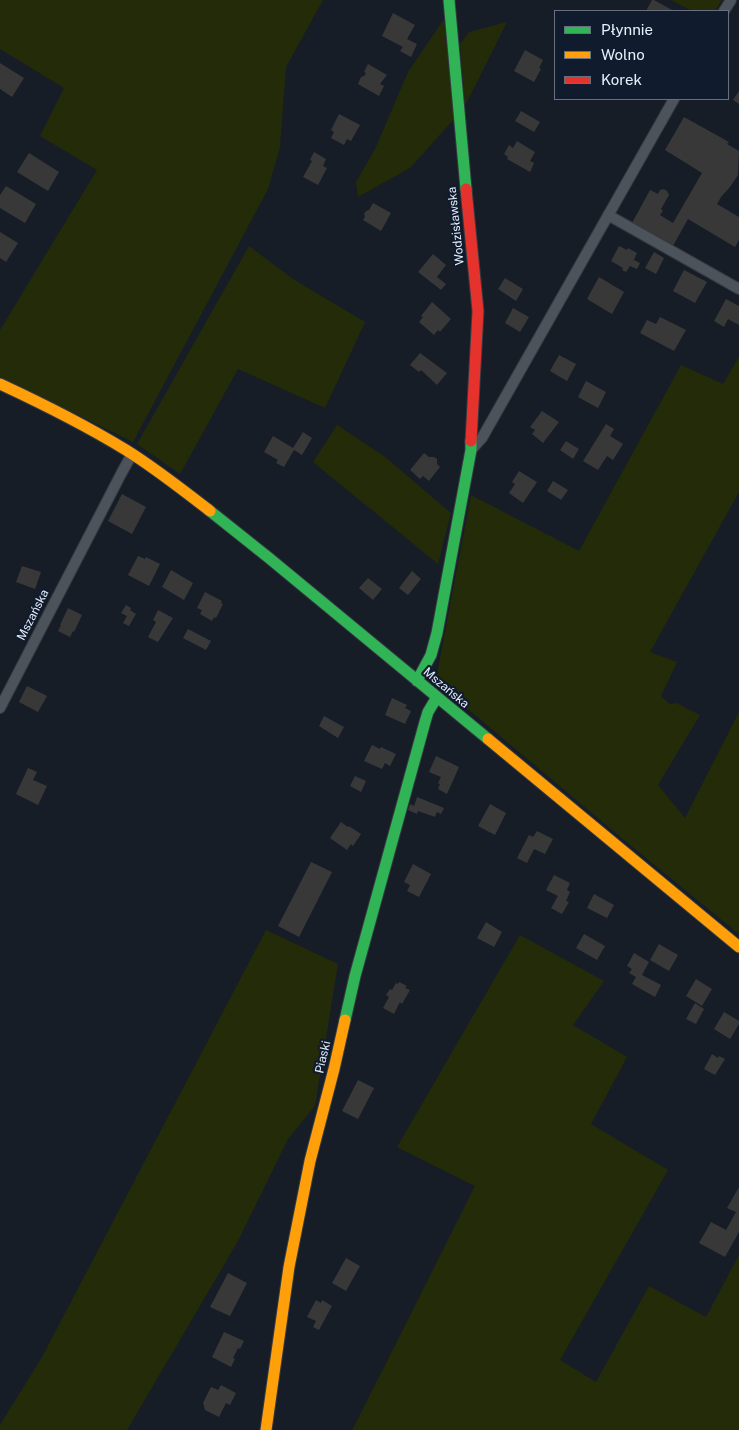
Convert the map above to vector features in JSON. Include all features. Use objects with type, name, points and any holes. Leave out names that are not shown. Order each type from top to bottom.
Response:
[{"type":"street","name":"Wodzisławska","points":[[417,681],[431,655],[437,633],[471,450],[478,311],[449,0]]},
{"type":"street","name":"Wodzisławska","points":[[471,450],[482,438],[673,100]]},
{"type":"street","points":[[608,215],[739,289]]},
{"type":"street","name":"Mszańska","points":[[0,384],[50,407],[132,454],[215,515],[739,947]]},
{"type":"street","name":"Mszańska","points":[[0,708],[132,454]]},
{"type":"street","name":"Piaski","points":[[266,1430],[289,1267],[310,1161],[358,968],[425,722],[436,697]]},
{"type":"green space","points":[[0,0],[323,0],[286,67],[280,147],[268,189],[133,442],[0,377],[0,330],[97,170],[40,136],[64,88],[0,49]]},
{"type":"green space","points":[[671,0],[722,0],[716,10],[690,10]]},
{"type":"green space","points":[[444,19],[454,119],[410,168],[358,197],[356,182],[375,149],[408,72]]},
{"type":"green space","points":[[507,22],[465,105],[460,44],[469,32]]},
{"type":"green space","points":[[249,246],[293,279],[365,322],[325,408],[238,369],[180,474],[137,444]]},
{"type":"green space","points":[[739,357],[739,492],[650,652],[677,662],[661,696],[670,704],[676,703],[700,715],[658,785],[685,818],[739,712],[739,934],[451,695],[439,684],[437,674],[471,495],[579,551],[681,365],[723,384]]},
{"type":"green space","points":[[337,425],[384,456],[451,513],[438,564],[313,462]]},
{"type":"green space","points":[[266,930],[338,964],[315,1106],[288,1139],[238,1241],[127,1430],[0,1430],[0,1425],[42,1357]]},
{"type":"green space","points":[[520,935],[604,981],[573,1025],[627,1057],[591,1124],[668,1170],[560,1360],[596,1382],[649,1286],[706,1317],[739,1255],[739,1430],[352,1430],[475,1186],[397,1147]]},
{"type":"building","points":[[652,0],[654,0],[672,10],[647,10]]},
{"type":"building","points":[[393,13],[415,25],[407,39],[417,44],[411,57],[400,51],[403,47],[382,36]]},
{"type":"building","points":[[525,50],[543,60],[539,68],[541,69],[534,82],[514,71]]},
{"type":"building","points":[[0,63],[24,78],[12,97],[0,89]]},
{"type":"building","points":[[368,64],[387,75],[380,84],[384,86],[379,96],[358,84],[361,77],[366,73],[364,72]]},
{"type":"building","points":[[739,91],[739,104],[733,100]]},
{"type":"building","points":[[521,111],[540,122],[534,132],[515,121]]},
{"type":"building","points":[[339,114],[360,125],[351,141],[347,139],[344,145],[331,138],[334,132],[331,130]]},
{"type":"building","points":[[684,117],[729,142],[727,144],[739,151],[738,175],[717,204],[739,217],[739,240],[735,247],[688,219],[673,246],[632,223],[650,190],[658,194],[660,190],[664,189],[669,195],[661,209],[663,211],[660,215],[673,223],[702,173],[665,150]]},
{"type":"building","points":[[517,141],[535,152],[530,161],[534,163],[530,172],[507,159],[508,157],[504,154],[509,145],[513,148]]},
{"type":"building","points":[[314,152],[326,159],[323,166],[327,168],[318,185],[303,177],[312,161],[310,160]]},
{"type":"building","points":[[29,153],[59,172],[48,191],[17,172]]},
{"type":"building","points":[[6,186],[36,204],[25,223],[0,208],[0,195]]},
{"type":"building","points":[[373,203],[391,213],[381,231],[363,220],[364,214]]},
{"type":"building","points":[[0,232],[18,243],[6,262],[0,258]]},
{"type":"building","points":[[619,246],[637,253],[634,260],[640,263],[637,269],[630,266],[626,272],[611,261]]},
{"type":"building","points":[[654,252],[664,258],[656,274],[645,268]]},
{"type":"building","points":[[433,254],[446,265],[437,277],[446,284],[441,290],[418,272]]},
{"type":"building","points":[[684,270],[707,282],[695,303],[673,291]]},
{"type":"building","points":[[599,277],[624,292],[612,314],[587,299]]},
{"type":"building","points":[[505,278],[523,289],[516,301],[498,289]]},
{"type":"building","points":[[726,299],[739,306],[739,325],[728,319],[724,327],[714,321]]},
{"type":"building","points":[[432,302],[451,319],[440,332],[438,330],[434,335],[419,322],[423,317],[421,316]]},
{"type":"building","points":[[513,308],[529,317],[520,332],[505,323]]},
{"type":"building","points":[[660,317],[686,330],[674,351],[640,333],[647,320],[656,324]]},
{"type":"building","points":[[420,353],[447,373],[437,385],[421,370],[419,372],[410,365]]},
{"type":"building","points":[[559,355],[576,364],[567,381],[550,371]]},
{"type":"building","points":[[586,381],[606,392],[598,408],[578,397]]},
{"type":"building","points":[[542,411],[559,422],[543,443],[532,434],[535,430],[530,427]]},
{"type":"building","points":[[606,424],[614,429],[610,436],[623,444],[613,460],[607,456],[598,470],[583,461]]},
{"type":"building","points":[[303,432],[312,438],[302,455],[294,450],[284,467],[276,463],[278,460],[264,452],[273,436],[293,448]]},
{"type":"building","points":[[566,441],[579,449],[573,459],[560,450]]},
{"type":"building","points":[[424,453],[429,457],[437,459],[437,464],[440,467],[429,481],[423,476],[420,479],[410,470]]},
{"type":"building","points":[[519,471],[537,482],[523,503],[509,493],[515,484],[512,482]]},
{"type":"building","points":[[553,481],[568,490],[561,500],[547,491]]},
{"type":"building","points":[[122,494],[146,507],[132,534],[108,521]]},
{"type":"building","points":[[138,556],[145,559],[146,557],[160,564],[149,586],[128,575]]},
{"type":"building","points":[[22,566],[41,572],[35,589],[16,582]]},
{"type":"building","points":[[171,570],[193,583],[184,600],[162,587]]},
{"type":"building","points":[[412,571],[421,579],[408,595],[399,588]]},
{"type":"building","points":[[368,578],[382,589],[373,600],[359,588]]},
{"type":"building","points":[[205,592],[222,601],[221,603],[223,604],[216,618],[214,617],[212,621],[200,614],[202,610],[197,608]]},
{"type":"building","points":[[126,605],[136,614],[129,626],[123,623],[127,616],[121,613]]},
{"type":"building","points":[[68,608],[82,615],[70,637],[58,631]]},
{"type":"building","points":[[158,610],[173,618],[158,642],[148,637],[156,622],[153,620]]},
{"type":"building","points":[[188,629],[211,641],[206,650],[183,638]]},
{"type":"building","points":[[27,686],[47,696],[38,712],[19,702]]},
{"type":"building","points":[[392,698],[407,705],[405,708],[411,711],[405,724],[385,715]]},
{"type":"building","points":[[324,716],[344,727],[338,738],[319,726]]},
{"type":"building","points":[[372,745],[396,754],[390,766],[385,763],[382,769],[364,761]]},
{"type":"building","points":[[436,756],[459,767],[447,794],[438,789],[441,777],[429,772]]},
{"type":"building","points":[[28,768],[37,772],[33,780],[47,786],[38,805],[16,794]]},
{"type":"building","points":[[355,776],[366,781],[361,792],[350,786]]},
{"type":"building","points":[[417,797],[444,808],[441,814],[437,812],[435,817],[418,811],[417,814],[408,810],[410,804],[414,806]]},
{"type":"building","points":[[490,804],[506,813],[495,835],[478,826]]},
{"type":"building","points":[[341,822],[361,834],[353,846],[351,844],[347,850],[330,838]]},
{"type":"building","points":[[537,831],[553,839],[545,854],[534,849],[527,863],[517,858],[529,835],[533,837]]},
{"type":"building","points":[[311,862],[332,872],[299,937],[278,926]]},
{"type":"building","points":[[413,864],[431,874],[419,897],[407,891],[410,885],[404,882]]},
{"type":"building","points":[[554,875],[570,883],[567,890],[570,892],[566,901],[569,902],[562,914],[551,908],[558,896],[546,890]]},
{"type":"building","points":[[594,894],[614,905],[607,918],[587,908]]},
{"type":"building","points":[[486,922],[502,932],[494,947],[477,938]]},
{"type":"building","points":[[584,934],[605,946],[597,960],[576,948]]},
{"type":"building","points":[[659,944],[678,955],[669,971],[650,960]]},
{"type":"building","points":[[634,953],[649,962],[642,975],[661,985],[655,997],[632,984],[636,977],[629,973],[632,969],[627,966]]},
{"type":"building","points":[[696,979],[712,989],[702,1006],[686,996]]},
{"type":"building","points":[[399,982],[410,990],[402,1004],[400,1002],[394,1014],[383,1008],[389,997],[386,995]]},
{"type":"building","points":[[695,1003],[704,1009],[696,1024],[686,1019]]},
{"type":"building","points":[[724,1012],[739,1021],[730,1039],[714,1029]]},
{"type":"building","points":[[712,1054],[718,1058],[719,1056],[725,1059],[715,1075],[704,1069]]},
{"type":"building","points":[[358,1080],[374,1088],[358,1119],[342,1111]]},
{"type":"building","points":[[739,1187],[739,1232],[725,1257],[699,1243],[711,1222],[726,1230],[736,1212],[727,1208]]},
{"type":"building","points":[[346,1258],[360,1266],[346,1291],[332,1283]]},
{"type":"building","points":[[228,1273],[247,1283],[230,1316],[210,1307]]},
{"type":"building","points":[[316,1300],[321,1303],[322,1300],[332,1306],[319,1330],[313,1327],[316,1321],[307,1317]]},
{"type":"building","points":[[224,1332],[244,1341],[233,1358],[235,1359],[231,1367],[212,1357]]},
{"type":"building","points":[[221,1385],[236,1393],[230,1405],[226,1403],[219,1417],[205,1410],[203,1403],[211,1387],[218,1390]]},
{"type":"traffic: fast","points":[[449,0],[466,189]]},
{"type":"traffic: fast","points":[[417,681],[431,655],[437,633],[471,450],[471,441]]},
{"type":"traffic: fast","points":[[210,511],[488,739]]},
{"type":"traffic: fast","points":[[345,1020],[355,976],[425,722],[428,712],[437,697]]},
{"type":"traffic: slow","points":[[0,384],[64,415],[126,450],[210,511]]},
{"type":"traffic: slow","points":[[488,739],[739,947]]},
{"type":"traffic: slow","points":[[266,1430],[289,1267],[310,1161],[345,1020]]},
{"type":"traffic: jam","points":[[466,189],[478,311],[471,441]]}]
